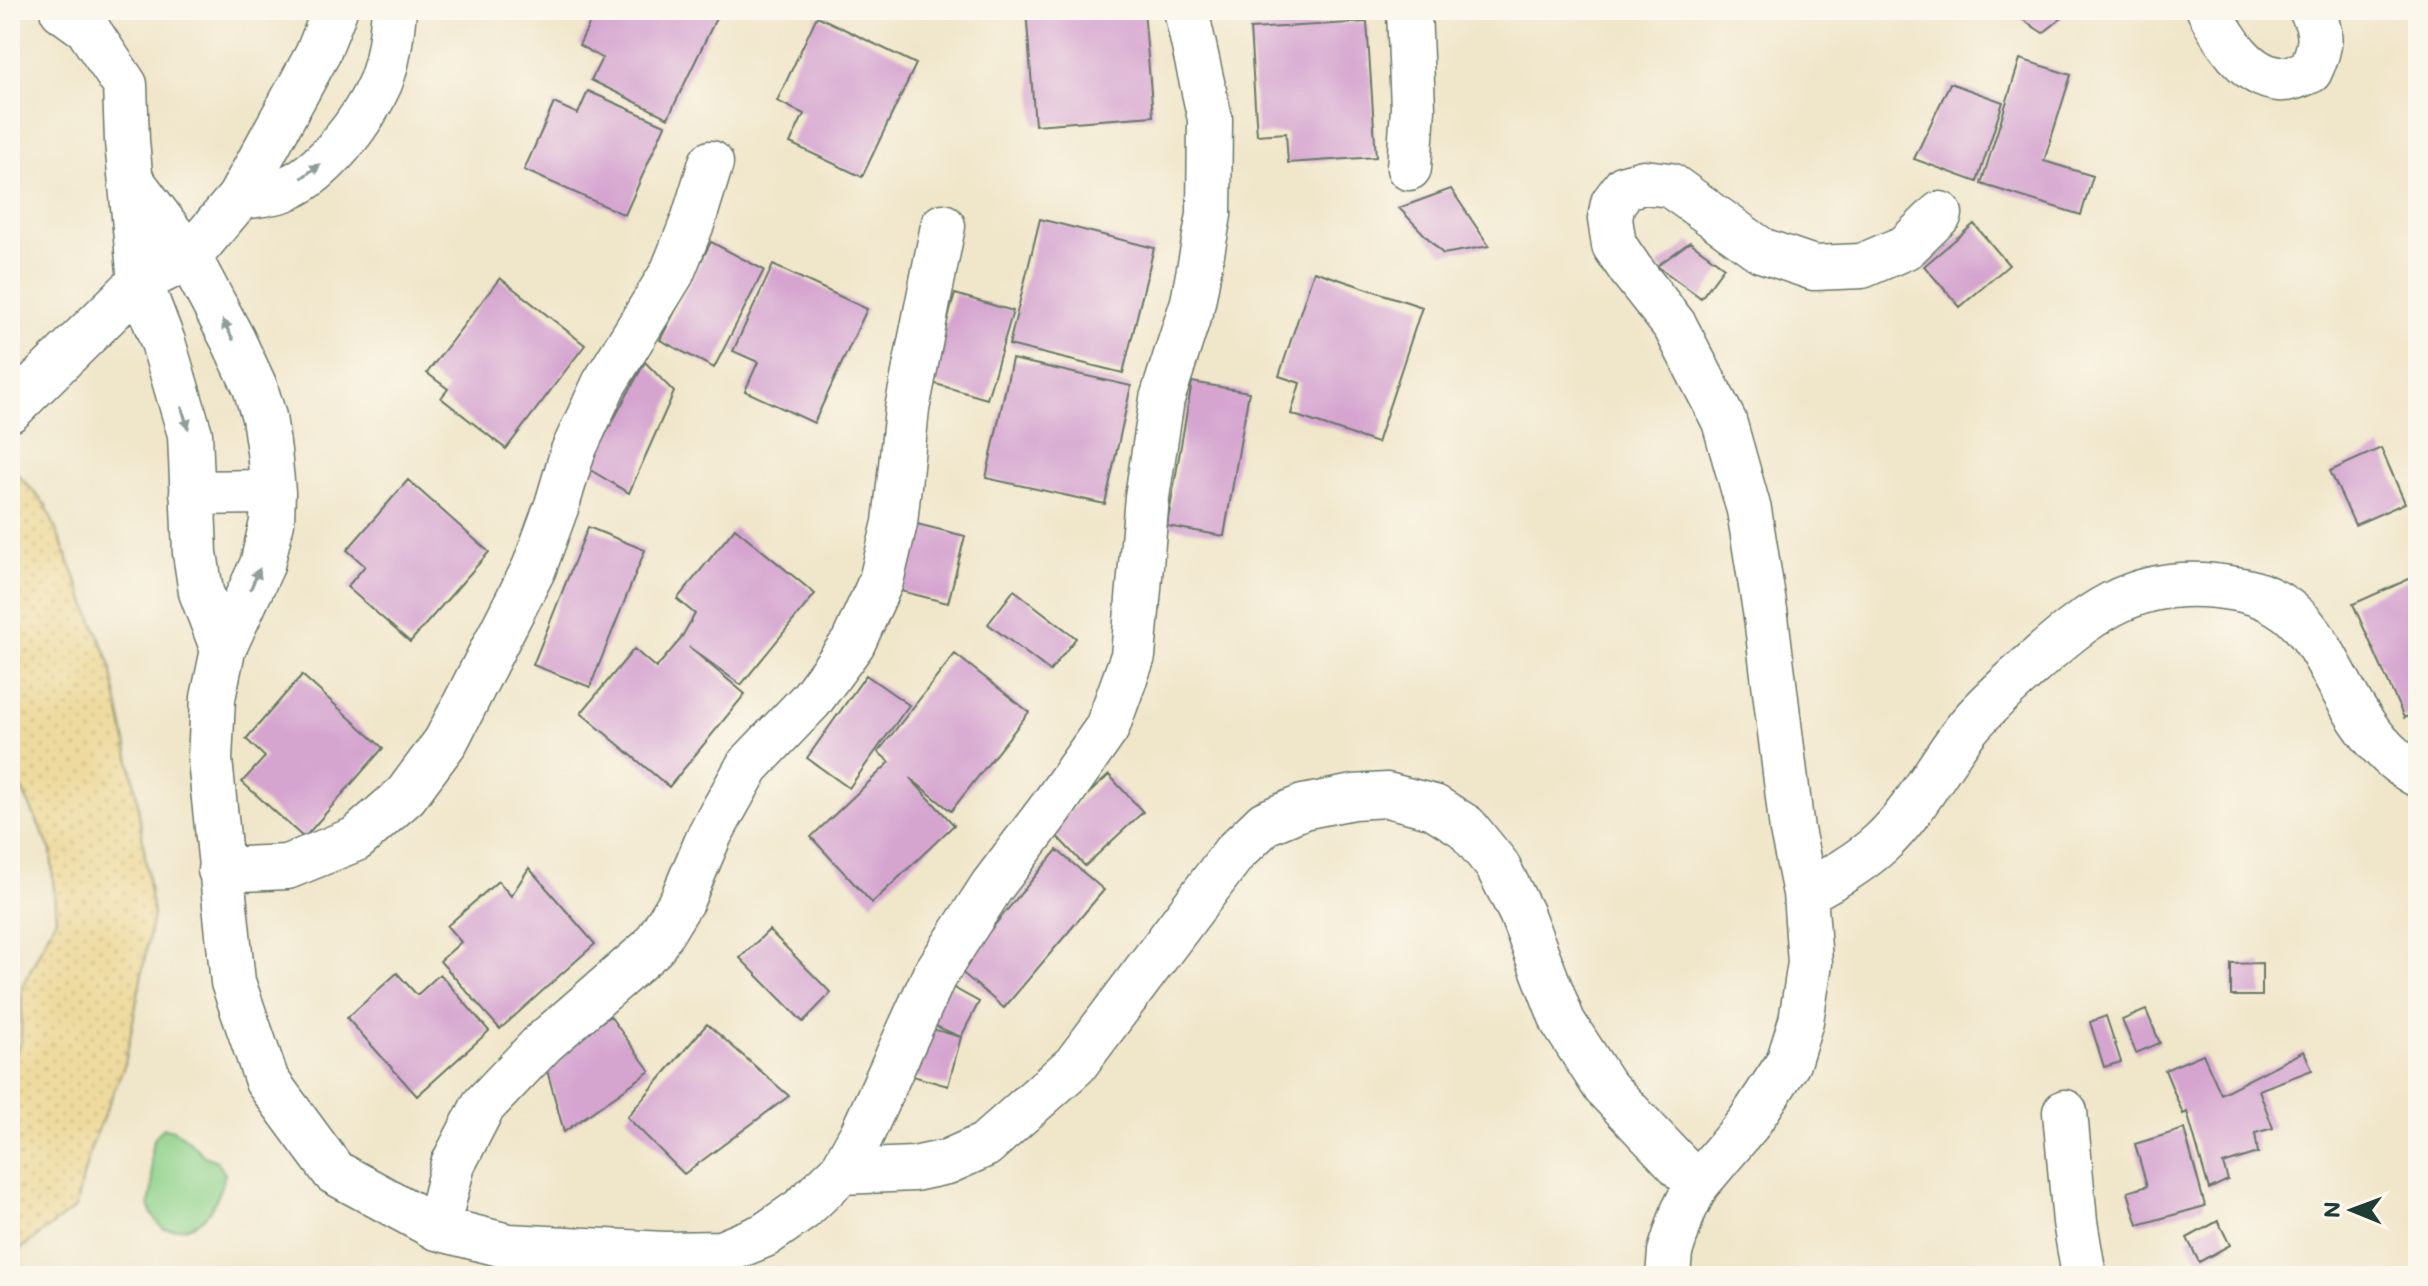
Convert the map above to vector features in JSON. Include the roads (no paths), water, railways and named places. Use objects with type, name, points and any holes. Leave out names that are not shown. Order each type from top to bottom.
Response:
[{"type":"street","points":[[62,10],[87,28],[125,85],[140,282],[163,342],[190,434],[195,553],[201,592],[223,650]]},
{"type":"street","points":[[16,405],[140,282],[189,257],[239,198],[317,55],[335,10]]},
{"type":"street","points":[[239,198],[284,189],[314,171],[343,141],[363,114],[381,81],[394,10]]},
{"type":"street","points":[[131,180],[189,257],[255,387],[266,428],[273,492],[272,522],[262,565],[223,650],[213,698],[210,760],[233,982],[267,1081],[334,1172],[437,1228],[508,1246],[665,1254],[728,1264],[801,1210],[841,1172],[862,1134],[934,976],[992,886],[1107,728],[1133,656],[1147,497],[1162,399],[1193,302],[1209,215],[1210,119],[1186,10]]},
{"type":"street","points":[[1409,10],[1413,108],[1409,168]]},
{"type":"street","points":[[2209,10],[2219,30],[2245,63],[2261,75],[2281,80],[2310,71],[2319,52],[2318,23],[2311,10]]},
{"type":"street","points":[[317,55],[381,81]]},
{"type":"street","points":[[220,870],[287,867],[356,839],[406,795],[446,741],[534,568],[573,451],[604,384],[672,273],[693,221],[711,163]]},
{"type":"street","points":[[1668,1276],[1670,1252],[1683,1212],[1697,1184],[1748,1124],[1788,1063],[1801,1021],[1810,963],[1805,893],[1792,830],[1766,617],[1749,510],[1724,421],[1675,326],[1614,245],[1610,219],[1613,203],[1625,187],[1644,182],[1670,185],[1761,250],[1814,268],[1862,266],[1906,247],[1940,214]]},
{"type":"street","points":[[437,1228],[453,1164],[483,1106],[543,1043],[653,947],[682,900],[710,834],[748,766],[811,700],[853,643],[881,581],[895,523],[907,409],[943,226]]},
{"type":"street","points":[[192,493],[273,492]]},
{"type":"street","points":[[1805,893],[1850,868],[1883,842],[1970,724],[2070,630],[2121,598],[2154,587],[2193,584],[2252,591],[2280,605],[2303,622],[2376,741],[2418,775]]},
{"type":"street","points":[[841,1172],[914,1169],[947,1162],[985,1145],[1075,1065],[1234,853],[1265,823],[1303,807],[1353,797],[1387,795],[1434,807],[1466,827],[1497,865],[1521,913],[1563,1022],[1605,1087],[1697,1184]]},
{"type":"street","points":[[2065,1112],[2075,1222],[2084,1276]]}]
